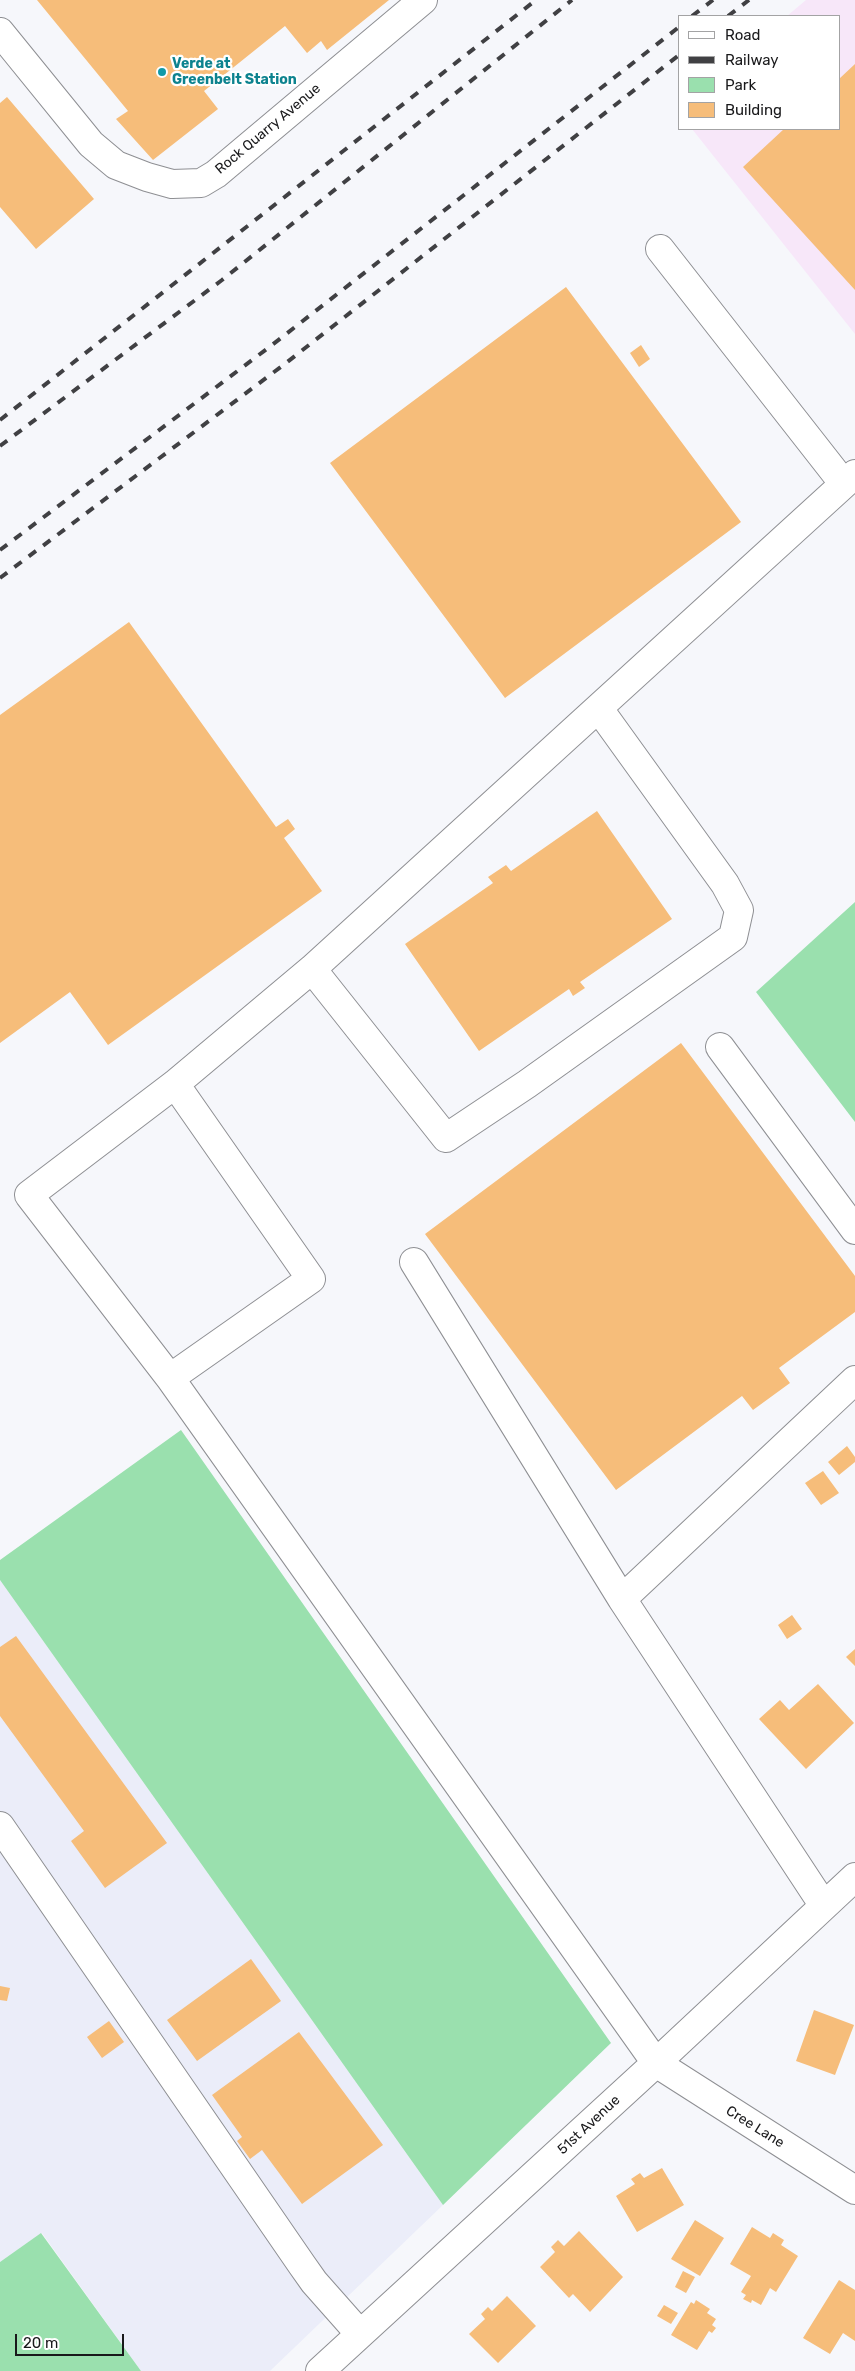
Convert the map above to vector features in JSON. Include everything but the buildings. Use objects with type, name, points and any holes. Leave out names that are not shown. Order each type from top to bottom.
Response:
[{"type":"street","name":"Rock Quarry Avenue","points":[[3,41],[91,144],[116,165],[146,177],[172,184],[201,182],[216,174],[423,0]]},
{"type":"street","points":[[656,2063],[170,1378],[29,1194],[175,1084],[312,969],[850,479],[660,249]]},
{"type":"street","points":[[312,969],[446,1138],[527,1084],[733,938],[739,910],[725,884],[599,709]]},
{"type":"street","points":[[720,1047],[855,1230]]},
{"type":"street","points":[[170,1378],[311,1279],[175,1084]]},
{"type":"street","points":[[414,1262],[622,1599],[824,1906]]},
{"type":"street","points":[[622,1599],[855,1380]]},
{"type":"street","points":[[0,1826],[306,2271],[360,2334]]},
{"type":"street","name":"51st Avenue","points":[[320,2371],[656,2063],[855,1877]]},
{"type":"street","name":"Cree Lane","points":[[656,2063],[855,2190]]},
{"type":"shaded area","points":[[806,0],[855,0],[855,334],[693,130],[840,130],[840,15],[788,15]]},
{"type":"shaded area","points":[[0,1580],[443,2205],[270,2371],[141,2371],[42,2233],[0,2262]]},
{"type":"green space","points":[[855,902],[855,1122],[756,992]]},
{"type":"green space","points":[[181,1430],[611,2043],[443,2205],[0,1580],[0,1560]]},
{"type":"green space","points":[[41,2233],[141,2371],[0,2371],[0,2262]]},
{"type":"railway","points":[[0,420],[536,0]]},
{"type":"railway","points":[[0,446],[222,280],[572,0]]},
{"type":"railway","points":[[693,15],[713,0]]},
{"type":"railway","points":[[729,15],[749,0]]},
{"type":"railway","points":[[0,550],[272,345],[678,28]]},
{"type":"railway","points":[[0,578],[286,363],[678,56]]},
{"type":"place","name":"Verde at Greenbelt Station","points":[[162,72]]}]
